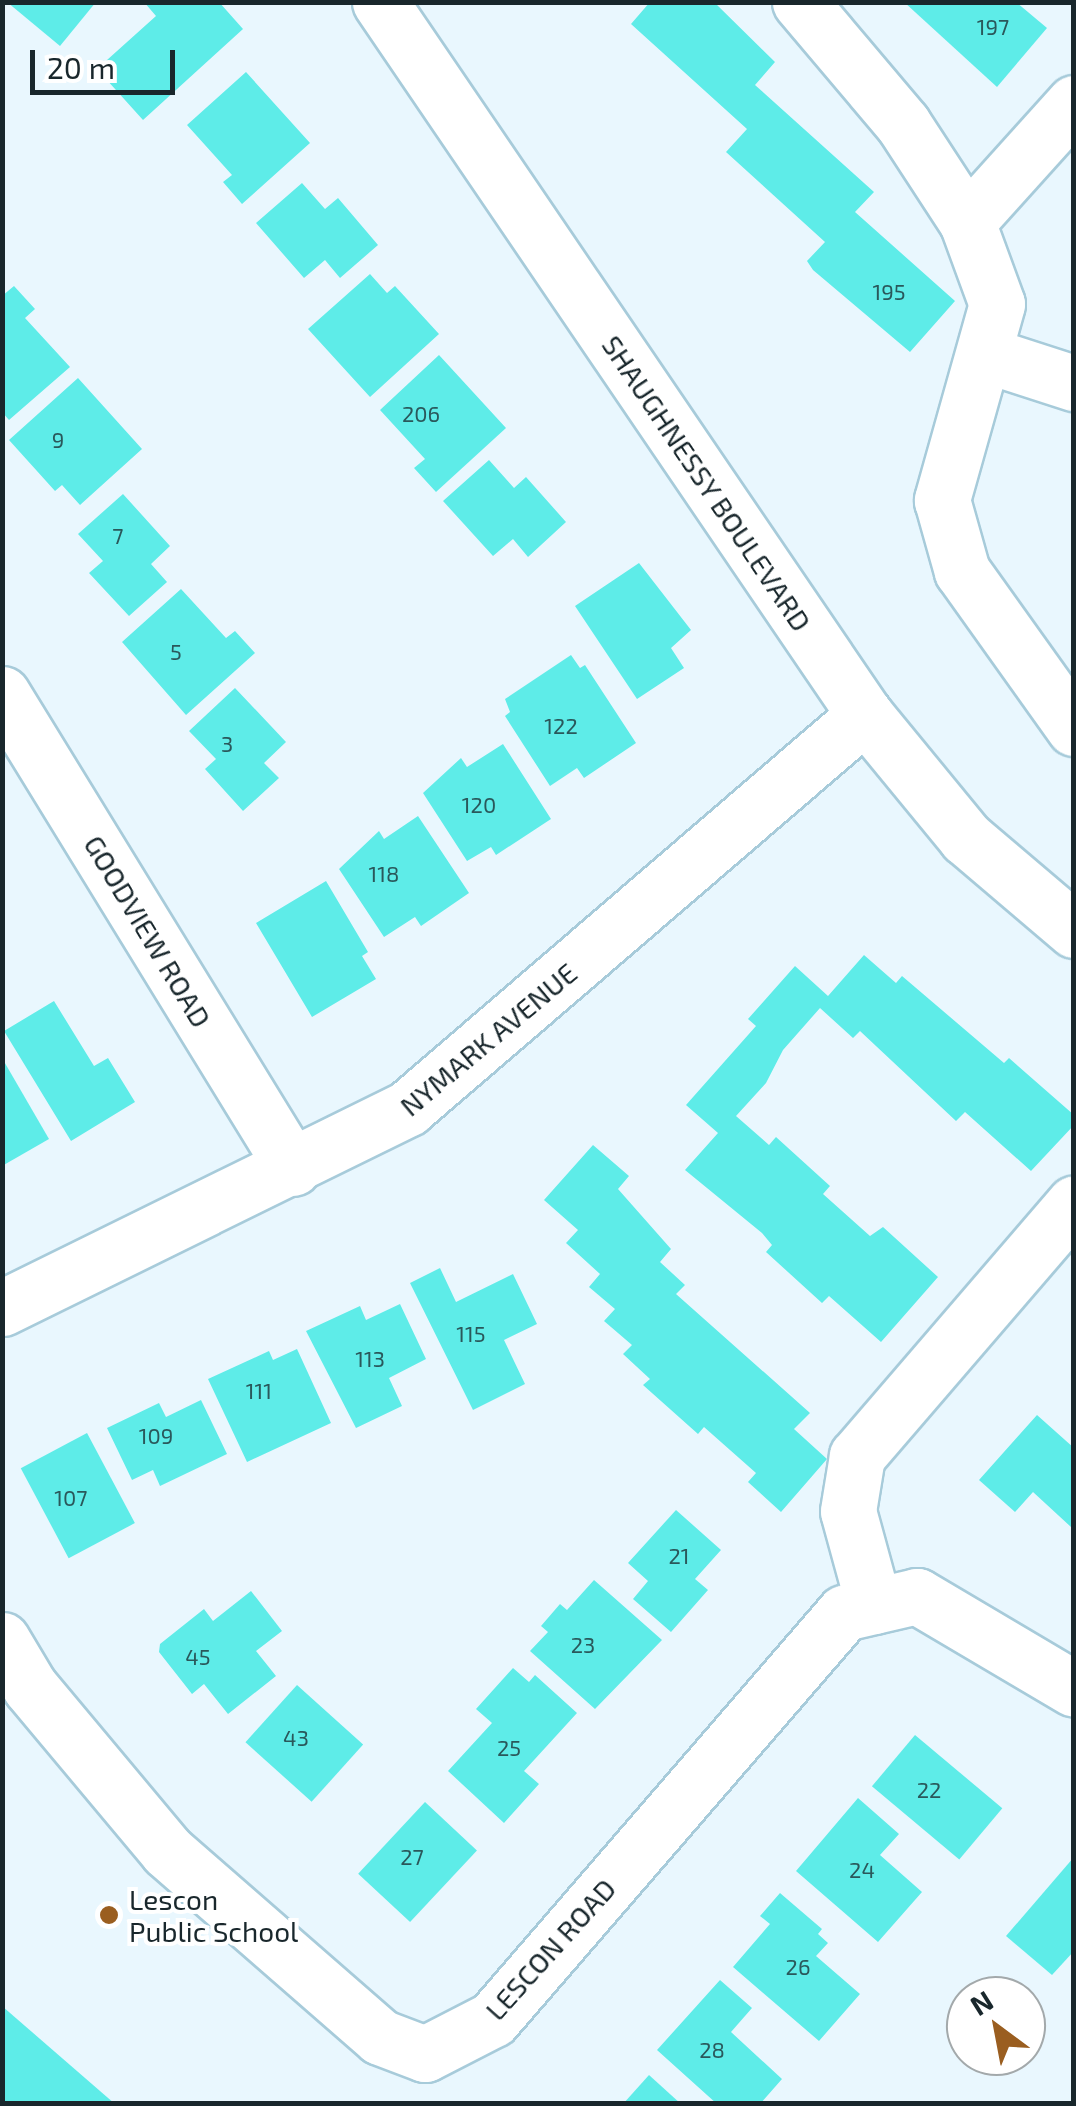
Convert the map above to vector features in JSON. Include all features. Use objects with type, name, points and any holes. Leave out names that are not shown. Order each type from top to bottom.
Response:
[{"type":"street","name":"SHAUGHNESSY BOULEVARD","points":[[380,2],[865,714],[966,838],[1074,930]]},
{"type":"street","points":[[800,2],[903,124],[967,222],[997,304],[952,444],[942,500],[962,571],[1074,728]]},
{"type":"street","points":[[967,222],[1074,103]]},
{"type":"street","points":[[984,354],[1074,383]]},
{"type":"street","name":"GOODVIEW ROAD","points":[[2,694],[293,1168]]},
{"type":"street","name":"NYMARK AVENUE","points":[[2,1308],[378,1128],[438,1085],[865,714]]},
{"type":"street","points":[[874,1606],[848,1511],[857,1456],[1074,1204]]},
{"type":"street","name":"LESCON ROAD","points":[[2,1640],[30,1687],[167,1852],[380,2037],[425,2054],[493,2019],[844,1613],[917,1596],[1074,1689]]},
{"type":"building","points":[[7,2],[96,2],[60,46]]},
{"type":"building","points":[[144,2],[219,2],[243,29],[143,120],[97,69],[156,16]]},
{"type":"building","points":[[650,2],[714,2],[775,62],[755,85],[874,192],[855,212],[955,301],[910,352],[813,270],[807,261],[825,242],[726,152],[747,129],[631,24]]},
{"type":"building","points":[[904,2],[1016,2],[1047,28],[997,87]]},
{"type":"building","points":[[246,72],[310,143],[242,204],[223,182],[232,175],[187,125]]},
{"type":"building","points":[[302,183],[325,209],[338,198],[378,245],[340,278],[325,260],[304,278],[256,223]]},
{"type":"building","points":[[370,274],[387,293],[395,286],[439,334],[370,397],[308,329]]},
{"type":"building","points":[[14,286],[35,309],[25,318],[70,367],[9,420],[2,412],[2,296]]},
{"type":"building","points":[[439,355],[506,428],[436,492],[414,468],[425,459],[380,410]]},
{"type":"building","points":[[78,378],[142,449],[80,505],[62,485],[55,491],[9,440]]},
{"type":"building","points":[[489,460],[514,488],[526,477],[566,522],[528,557],[513,539],[493,556],[443,501]]},
{"type":"building","points":[[123,494],[170,546],[151,564],[167,582],[129,616],[89,573],[103,561],[78,534]]},
{"type":"building","points":[[639,563],[691,630],[671,648],[684,668],[637,699],[575,606]]},
{"type":"building","points":[[181,589],[226,638],[235,631],[255,653],[186,715],[122,642]]},
{"type":"building","points":[[571,655],[580,668],[585,665],[636,743],[584,778],[577,768],[550,786],[505,716],[510,712],[505,699]]},
{"type":"building","points":[[235,688],[286,742],[264,763],[279,778],[243,811],[205,769],[216,759],[189,731]]},
{"type":"building","points":[[503,744],[551,819],[496,855],[491,847],[467,861],[423,793],[461,758],[467,767]]},
{"type":"building","points":[[418,816],[469,893],[421,926],[415,917],[384,937],[339,869],[379,831],[384,839]]},
{"type":"building","points":[[326,881],[368,952],[362,956],[376,979],[312,1017],[256,923]]},
{"type":"building","points":[[864,955],[896,983],[902,976],[1004,1063],[1009,1058],[1074,1115],[1074,1125],[1031,1171],[965,1112],[956,1121],[860,1031],[853,1038],[820,1008],[783,1050],[766,1083],[736,1116],[769,1145],[776,1137],[830,1186],[823,1194],[870,1236],[883,1227],[938,1277],[881,1342],[829,1296],[822,1303],[766,1252],[772,1245],[762,1233],[685,1170],[718,1133],[686,1105],[756,1026],[748,1019],[795,966],[828,996]]},
{"type":"building","points":[[54,1001],[94,1066],[108,1058],[135,1102],[71,1141],[4,1031]]},
{"type":"building","points":[[2,1058],[49,1139],[2,1166]]},
{"type":"building","points":[[593,1145],[629,1176],[618,1189],[671,1249],[660,1262],[685,1285],[676,1294],[810,1413],[794,1429],[827,1459],[781,1512],[748,1482],[756,1473],[704,1427],[698,1434],[643,1385],[650,1379],[623,1354],[632,1345],[604,1321],[615,1309],[589,1287],[600,1274],[566,1243],[578,1230],[544,1200]]},
{"type":"building","points":[[440,1268],[456,1302],[513,1274],[537,1324],[504,1340],[525,1384],[473,1410],[410,1283]]},
{"type":"building","points":[[400,1304],[426,1359],[389,1378],[402,1406],[356,1428],[306,1331],[360,1306],[366,1320]]},
{"type":"building","points":[[297,1349],[331,1423],[247,1462],[208,1379],[269,1351],[273,1360]]},
{"type":"building","points":[[201,1400],[227,1454],[160,1486],[153,1470],[132,1480],[107,1428],[159,1403],[166,1417]]},
{"type":"building","points":[[1037,1415],[1074,1448],[1071,1527],[1033,1492],[1015,1512],[979,1480]]},
{"type":"building","points":[[87,1433],[135,1523],[69,1558],[21,1468]]},
{"type":"building","points":[[676,1510],[721,1550],[695,1579],[708,1590],[671,1632],[633,1599],[648,1581],[628,1563]]},
{"type":"building","points":[[594,1580],[662,1640],[595,1709],[530,1651],[548,1632],[541,1626],[560,1604],[567,1610]]},
{"type":"building","points":[[251,1591],[282,1631],[256,1651],[276,1676],[228,1714],[204,1684],[192,1694],[159,1652],[160,1644],[204,1609],[213,1621]]},
{"type":"building","points":[[513,1668],[529,1682],[535,1675],[577,1713],[524,1771],[539,1784],[504,1823],[448,1771],[492,1723],[476,1709]]},
{"type":"building","points":[[297,1685],[363,1745],[312,1802],[245,1742]]},
{"type":"building","points":[[915,1735],[1002,1808],[959,1860],[872,1786]]},
{"type":"building","points":[[858,1798],[899,1834],[880,1855],[922,1892],[878,1942],[796,1871]]},
{"type":"building","points":[[425,1802],[477,1850],[410,1922],[358,1874]]},
{"type":"building","points":[[1074,1857],[1074,1951],[1052,1975],[1006,1936]]},
{"type":"building","points":[[780,1893],[822,1929],[818,1934],[828,1943],[816,1956],[860,1994],[819,2041],[733,1967],[770,1924],[760,1916]]},
{"type":"building","points":[[720,1980],[752,2008],[731,2032],[782,2079],[760,2104],[717,2104],[657,2050]]},
{"type":"building","points":[[2,2006],[115,2104],[2,2104]]},
{"type":"building","points":[[649,2075],[681,2104],[623,2104]]},
{"type":"place","name":"Lescon Public School","points":[[109,1915]]}]
